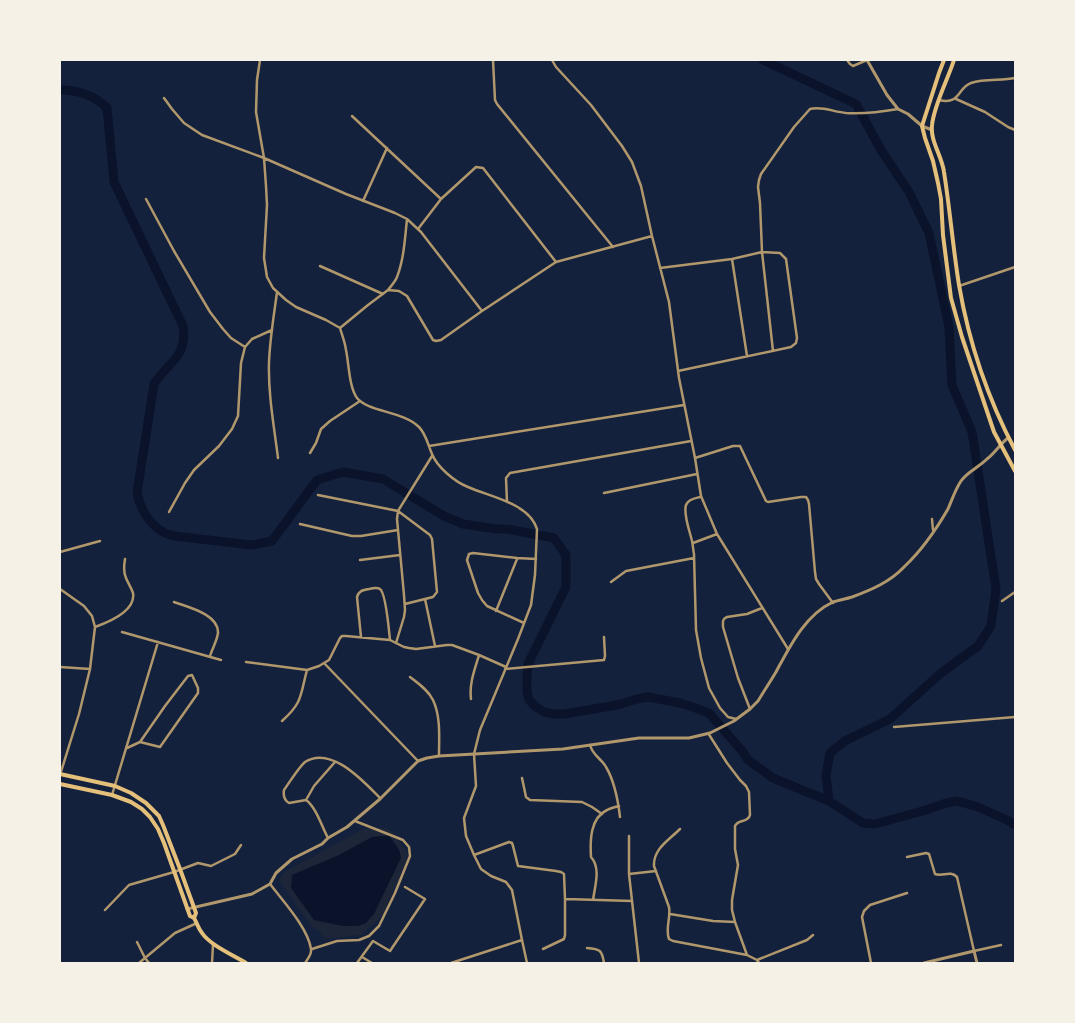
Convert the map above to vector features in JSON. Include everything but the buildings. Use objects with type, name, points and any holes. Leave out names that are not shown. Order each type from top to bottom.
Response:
[{"type":"main road","points":[[944,60],[922,126],[933,161],[941,199],[943,236],[951,298],[994,432],[1015,471]]},
{"type":"main road","points":[[954,60],[932,122],[932,130],[944,168],[959,286],[968,324],[987,388],[1015,450]]},
{"type":"main road","points":[[60,774],[115,786],[131,793],[146,803],[159,816],[196,913],[194,918]]},
{"type":"main road","points":[[60,784],[112,795],[131,802],[142,809],[158,829],[187,909],[202,934],[246,963]]},
{"type":"street","points":[[260,60],[256,112],[264,158],[267,205],[264,258],[267,277],[273,288],[296,307],[340,328],[346,348],[351,381],[355,395],[360,401],[369,406],[411,420],[420,428],[432,456],[450,476],[465,486],[516,506],[530,516],[537,529],[531,605],[480,730],[474,754],[476,786],[464,818],[466,836],[481,869],[506,882],[512,890],[527,963]]},
{"type":"street","points":[[493,60],[495,100],[497,104],[613,247]]},
{"type":"street","points":[[552,60],[556,67],[591,105],[632,162],[640,186],[669,302],[678,371],[701,496],[717,534],[788,650]]},
{"type":"street","points":[[847,60],[853,66],[867,60],[886,95],[898,109],[908,114],[922,126],[932,130]]},
{"type":"street","points":[[939,100],[949,101],[956,99],[969,84],[986,80],[1015,78]]},
{"type":"street","points":[[164,98],[184,123],[202,135],[264,158],[407,219],[418,229],[482,311]]},
{"type":"street","points":[[956,99],[986,112],[1015,130]]},
{"type":"street","points":[[773,351],[762,252],[758,187],[761,174],[810,109],[820,108],[846,113],[898,109]]},
{"type":"street","points":[[352,116],[441,199]]},
{"type":"street","points":[[363,201],[387,148]]},
{"type":"street","points":[[418,229],[441,199],[476,168],[483,168],[556,262]]},
{"type":"street","points":[[146,199],[210,312],[227,334],[245,347]]},
{"type":"street","points":[[340,328],[388,290],[397,279],[405,242],[407,219]]},
{"type":"street","points":[[388,290],[399,291],[407,296],[433,340],[441,340],[556,262],[652,236]]},
{"type":"street","points":[[660,268],[762,252],[780,253],[786,259],[797,338],[796,343],[791,347],[678,371]]},
{"type":"street","points":[[732,258],[747,356]]},
{"type":"street","points":[[320,266],[383,294]]},
{"type":"street","points":[[959,286],[1015,268]]},
{"type":"street","points":[[276,292],[270,340],[269,378],[278,458]]},
{"type":"street","points":[[168,512],[194,470],[219,446],[232,429],[238,416],[241,363],[245,347],[252,339],[272,330]]},
{"type":"street","points":[[310,453],[321,429],[360,401]]},
{"type":"street","points":[[429,446],[684,405]]},
{"type":"street","points":[[187,909],[252,894],[270,884],[276,873],[292,859],[322,844],[328,838],[348,827],[418,761],[440,756],[564,749],[639,738],[689,738],[709,733],[735,720],[758,701],[799,632],[808,621],[833,603],[876,588],[903,569],[913,558],[948,508],[963,478],[991,456],[1000,444],[1008,438]]},
{"type":"street","points":[[507,502],[506,478],[510,473],[691,440]]},
{"type":"street","points":[[695,458],[733,446],[740,446],[766,501],[806,497],[809,504],[816,579],[833,603]]},
{"type":"street","points":[[396,643],[404,617],[398,511],[432,456]]},
{"type":"street","points":[[604,493],[697,474]]},
{"type":"street","points":[[318,495],[398,511],[425,531],[432,539],[437,592],[433,597],[404,604]]},
{"type":"street","points":[[701,496],[691,500],[686,505],[686,518],[693,542],[696,630],[709,688],[720,708],[728,717],[735,720]]},
{"type":"street","points":[[932,519],[933,530]]},
{"type":"street","points":[[300,524],[352,536],[398,530]]},
{"type":"street","points":[[693,542],[717,534]]},
{"type":"street","points":[[60,552],[100,541]]},
{"type":"street","points":[[524,624],[487,606],[482,600],[467,560],[469,554],[473,553],[536,559]]},
{"type":"street","points":[[360,560],[400,555]]},
{"type":"street","points":[[496,611],[517,558]]},
{"type":"street","points":[[611,582],[626,571],[694,558]]},
{"type":"street","points":[[95,627],[118,617],[130,605],[133,599],[133,593],[124,572],[125,559]]},
{"type":"street","points":[[361,637],[357,597],[361,591],[376,588],[383,592],[390,640]]},
{"type":"street","points":[[60,589],[84,606],[92,616],[95,627],[90,669],[79,714],[60,774]]},
{"type":"street","points":[[1002,601],[1015,592]]},
{"type":"street","points":[[425,599],[435,646]]},
{"type":"street","points":[[174,602],[206,614],[216,625],[218,633],[210,656]]},
{"type":"street","points":[[750,709],[738,678],[723,627],[723,621],[727,617],[748,614],[762,608]]},
{"type":"street","points":[[122,632],[221,660]]},
{"type":"street","points":[[246,662],[307,670],[329,660],[342,636],[390,640],[404,647],[416,649],[452,645],[506,668],[604,660],[604,637]]},
{"type":"street","points":[[112,795],[158,642]]},
{"type":"street","points":[[471,699],[471,683],[479,655]]},
{"type":"street","points":[[324,663],[418,761]]},
{"type":"street","points":[[60,667],[90,669]]},
{"type":"street","points":[[282,721],[294,711],[299,702],[303,693],[307,670]]},
{"type":"street","points":[[127,748],[140,742],[188,676],[193,676],[198,693],[160,747],[140,742]]},
{"type":"street","points":[[410,677],[433,699],[439,728],[440,756]]},
{"type":"street","points":[[894,727],[1015,717]]},
{"type":"street","points":[[709,733],[727,763],[746,786],[748,792],[749,818],[734,826],[738,865],[732,900],[735,922],[747,955]]},
{"type":"street","points":[[589,744],[592,752],[605,765],[610,775],[615,789],[620,817]]},
{"type":"street","points":[[335,762],[314,786],[306,800],[289,803],[284,798],[284,790],[306,762],[323,757],[330,759],[335,762],[355,774],[380,798]]},
{"type":"street","points":[[522,778],[527,799],[582,802],[602,814]]},
{"type":"street","points":[[306,800],[313,807],[328,838]]},
{"type":"street","points":[[593,900],[596,866],[591,857],[590,845],[596,820],[608,810],[619,806]]},
{"type":"street","points":[[312,949],[337,941],[359,940],[369,936],[379,926],[410,856],[409,847],[404,840],[354,821]]},
{"type":"street","points":[[680,830],[658,850],[654,861],[669,907],[670,914],[667,932],[669,939],[747,955],[758,962],[807,940],[812,935]]},
{"type":"street","points":[[629,836],[629,874],[639,963]]},
{"type":"street","points":[[474,856],[509,842],[512,843],[518,866],[556,871],[564,874],[566,898],[564,939],[544,949]]},
{"type":"street","points":[[104,910],[126,887],[198,863],[211,866],[235,854],[241,845]]},
{"type":"street","points":[[907,857],[929,854],[935,874],[951,873],[957,877],[976,963]]},
{"type":"street","points":[[629,874],[656,871]]},
{"type":"street","points":[[270,884],[305,930],[312,949],[311,955],[305,963]]},
{"type":"street","points":[[357,963],[373,941],[390,951],[425,899],[404,886]]},
{"type":"street","points":[[871,963],[862,917],[864,911],[870,905],[907,893]]},
{"type":"street","points":[[566,898],[632,901]]},
{"type":"street","points":[[670,914],[714,921],[735,922]]},
{"type":"street","points":[[139,963],[175,933],[197,923]]},
{"type":"street","points":[[451,963],[522,940]]},
{"type":"street","points":[[137,942],[144,958],[149,963]]},
{"type":"street","points":[[212,963],[213,943]]},
{"type":"street","points":[[924,963],[1001,945]]},
{"type":"street","points":[[587,948],[598,949],[603,954],[604,963]]},
{"type":"street","points":[[362,957],[372,963]]},
{"type":"shaded area","points":[[386,828],[395,834],[408,855],[383,915],[361,935],[325,939],[318,930],[312,927],[279,880],[286,871],[363,829]],"holes":[[[389,836],[400,851],[374,914],[365,923],[358,926],[339,855],[372,837]]]},
{"type":"shaded area","points":[[389,836],[398,849],[401,858],[374,914],[366,923],[358,926],[343,926],[314,920],[291,888],[292,875],[339,855],[372,837]]},
{"type":"waterway","points":[[763,60],[856,104],[881,150],[909,192],[929,233],[949,327],[952,385],[972,432],[996,589],[991,626],[978,646],[941,673],[890,719],[845,741],[830,753],[826,775],[829,801]]},
{"type":"waterway","points":[[60,90],[86,94],[107,108],[114,182],[183,326],[183,345],[180,352],[154,384],[137,493],[146,515],[158,529],[174,536],[252,545],[272,541],[317,480],[343,472],[383,479],[444,516],[463,524],[507,529],[554,538],[566,555],[566,587],[528,664],[527,676],[529,700],[544,712],[564,714],[617,705],[648,697],[680,703],[709,713],[748,760],[773,778],[829,801],[863,823],[875,824],[957,801],[978,807],[1015,825]]}]
